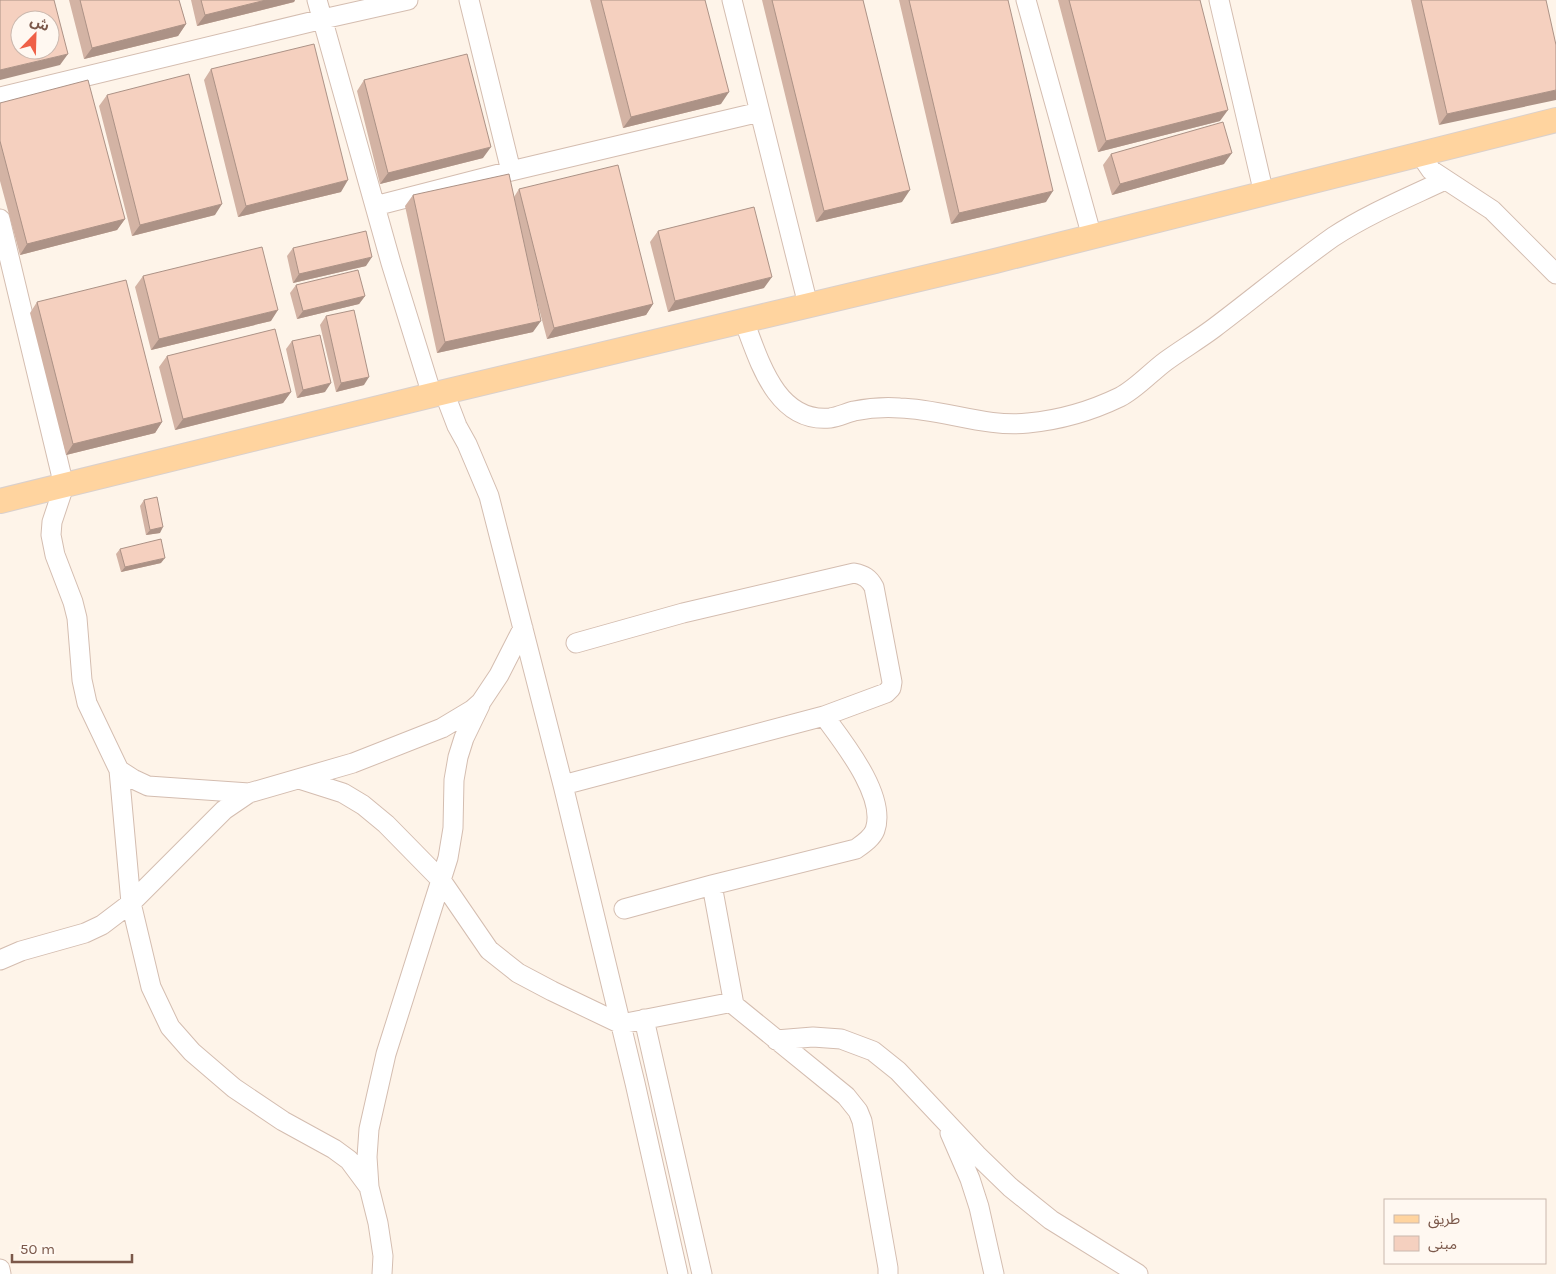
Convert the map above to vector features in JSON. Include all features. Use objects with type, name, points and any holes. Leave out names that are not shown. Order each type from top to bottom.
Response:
[{"type":"main road","points":[[0,501],[1092,237],[1556,120]]},
{"type":"street","points":[[318,0],[391,263],[438,394],[468,444],[489,496],[563,785],[621,1024],[678,1274]]},
{"type":"street","points":[[0,97],[322,18],[408,0]]},
{"type":"street","points":[[469,0],[511,171]]},
{"type":"street","points":[[732,0],[808,305]]},
{"type":"street","points":[[1026,0],[1092,237]]},
{"type":"street","points":[[1219,0],[1264,194]]},
{"type":"street","points":[[375,206],[511,171],[760,112]]},
{"type":"street","points":[[1420,154],[1431,170],[1492,210],[1556,274]]},
{"type":"street","points":[[744,321],[769,381],[783,401],[797,411],[814,418],[832,418],[854,411],[883,407],[940,412],[1001,424],[1027,423],[1058,418],[1088,411],[1122,396],[1165,362],[1214,328],[1272,281],[1335,236],[1444,180]]},
{"type":"street","points":[[0,219],[64,486],[52,522],[51,535],[55,555],[77,618],[82,680],[87,703],[119,770],[131,903],[151,988],[170,1027],[192,1052],[234,1088],[283,1121],[334,1149],[349,1160],[369,1187]]},
{"type":"street","points":[[563,785],[824,716],[886,693],[891,688],[892,682],[874,587],[870,580],[863,575],[854,573],[683,613],[576,642]]},
{"type":"street","points":[[382,1274],[383,1256],[378,1223],[369,1187],[367,1157],[369,1129],[386,1054],[448,858],[453,828],[454,780],[458,757],[464,738],[481,702],[499,675],[522,628]]},
{"type":"street","points":[[0,960],[21,951],[85,933],[102,925],[131,903],[224,810],[249,793],[353,763],[442,728],[472,710],[481,702]]},
{"type":"street","points":[[624,909],[856,849],[867,841],[874,832],[878,819],[876,806],[858,763],[824,716]]},
{"type":"street","points":[[119,770],[148,786],[249,793]]},
{"type":"street","points":[[299,779],[343,793],[363,805],[386,824],[441,880],[489,950],[526,978],[552,992],[621,1024],[732,1002]]},
{"type":"street","points":[[712,885],[732,1002],[738,1009],[846,1096],[858,1111],[862,1121],[888,1274]]},
{"type":"street","points":[[644,1019],[702,1274]]},
{"type":"street","points":[[776,1040],[841,1039],[873,1051],[898,1071],[1010,1187],[1051,1220],[1138,1274]]},
{"type":"street","points":[[943,1118],[970,1178],[979,1207],[994,1274]]},
{"type":"street","points":[[0,1269],[1,1274]]},
{"type":"building","points":[[0,0],[54,0],[57,10],[10,10],[10,60],[42,60],[0,70]]},
{"type":"building","points":[[80,0],[179,0],[186,24],[92,48]]},
{"type":"building","points":[[201,0],[266,0],[205,15]]},
{"type":"building","points":[[601,0],[705,0],[729,92],[631,117]]},
{"type":"building","points":[[772,0],[863,0],[910,190],[824,211]]},
{"type":"building","points":[[909,0],[1008,0],[1053,191],[959,213]]},
{"type":"building","points":[[1069,0],[1200,0],[1228,110],[1106,141]]},
{"type":"building","points":[[1421,0],[1546,0],[1556,45],[1556,90],[1447,114]]},
{"type":"building","points":[[60,23],[68,54],[60,56]]},
{"type":"building","points":[[314,44],[348,180],[246,206],[211,69]]},
{"type":"building","points":[[467,54],[491,147],[388,173],[364,80]]},
{"type":"building","points":[[189,74],[222,204],[140,225],[107,95]]},
{"type":"building","points":[[88,80],[125,219],[27,244],[0,141],[0,103]]},
{"type":"building","points":[[1223,122],[1232,153],[1120,184],[1111,154]]},
{"type":"building","points":[[618,165],[653,304],[554,328],[519,189]]},
{"type":"building","points":[[509,174],[541,321],[445,342],[413,195]]},
{"type":"building","points":[[754,207],[772,277],[675,301],[658,231]]},
{"type":"building","points":[[366,231],[372,257],[299,274],[293,248]]},
{"type":"building","points":[[262,247],[278,310],[159,339],[143,276]]},
{"type":"building","points":[[358,270],[365,296],[303,311],[296,285]]},
{"type":"building","points":[[126,280],[162,422],[73,444],[37,302]]},
{"type":"building","points":[[354,310],[369,377],[341,383],[326,316]]},
{"type":"building","points":[[275,329],[291,392],[183,419],[167,356]]},
{"type":"building","points":[[320,335],[331,383],[303,390],[292,341]]},
{"type":"building","points":[[157,497],[163,527],[150,530],[144,500]]},
{"type":"building","points":[[161,539],[165,558],[125,567],[120,549]]}]
